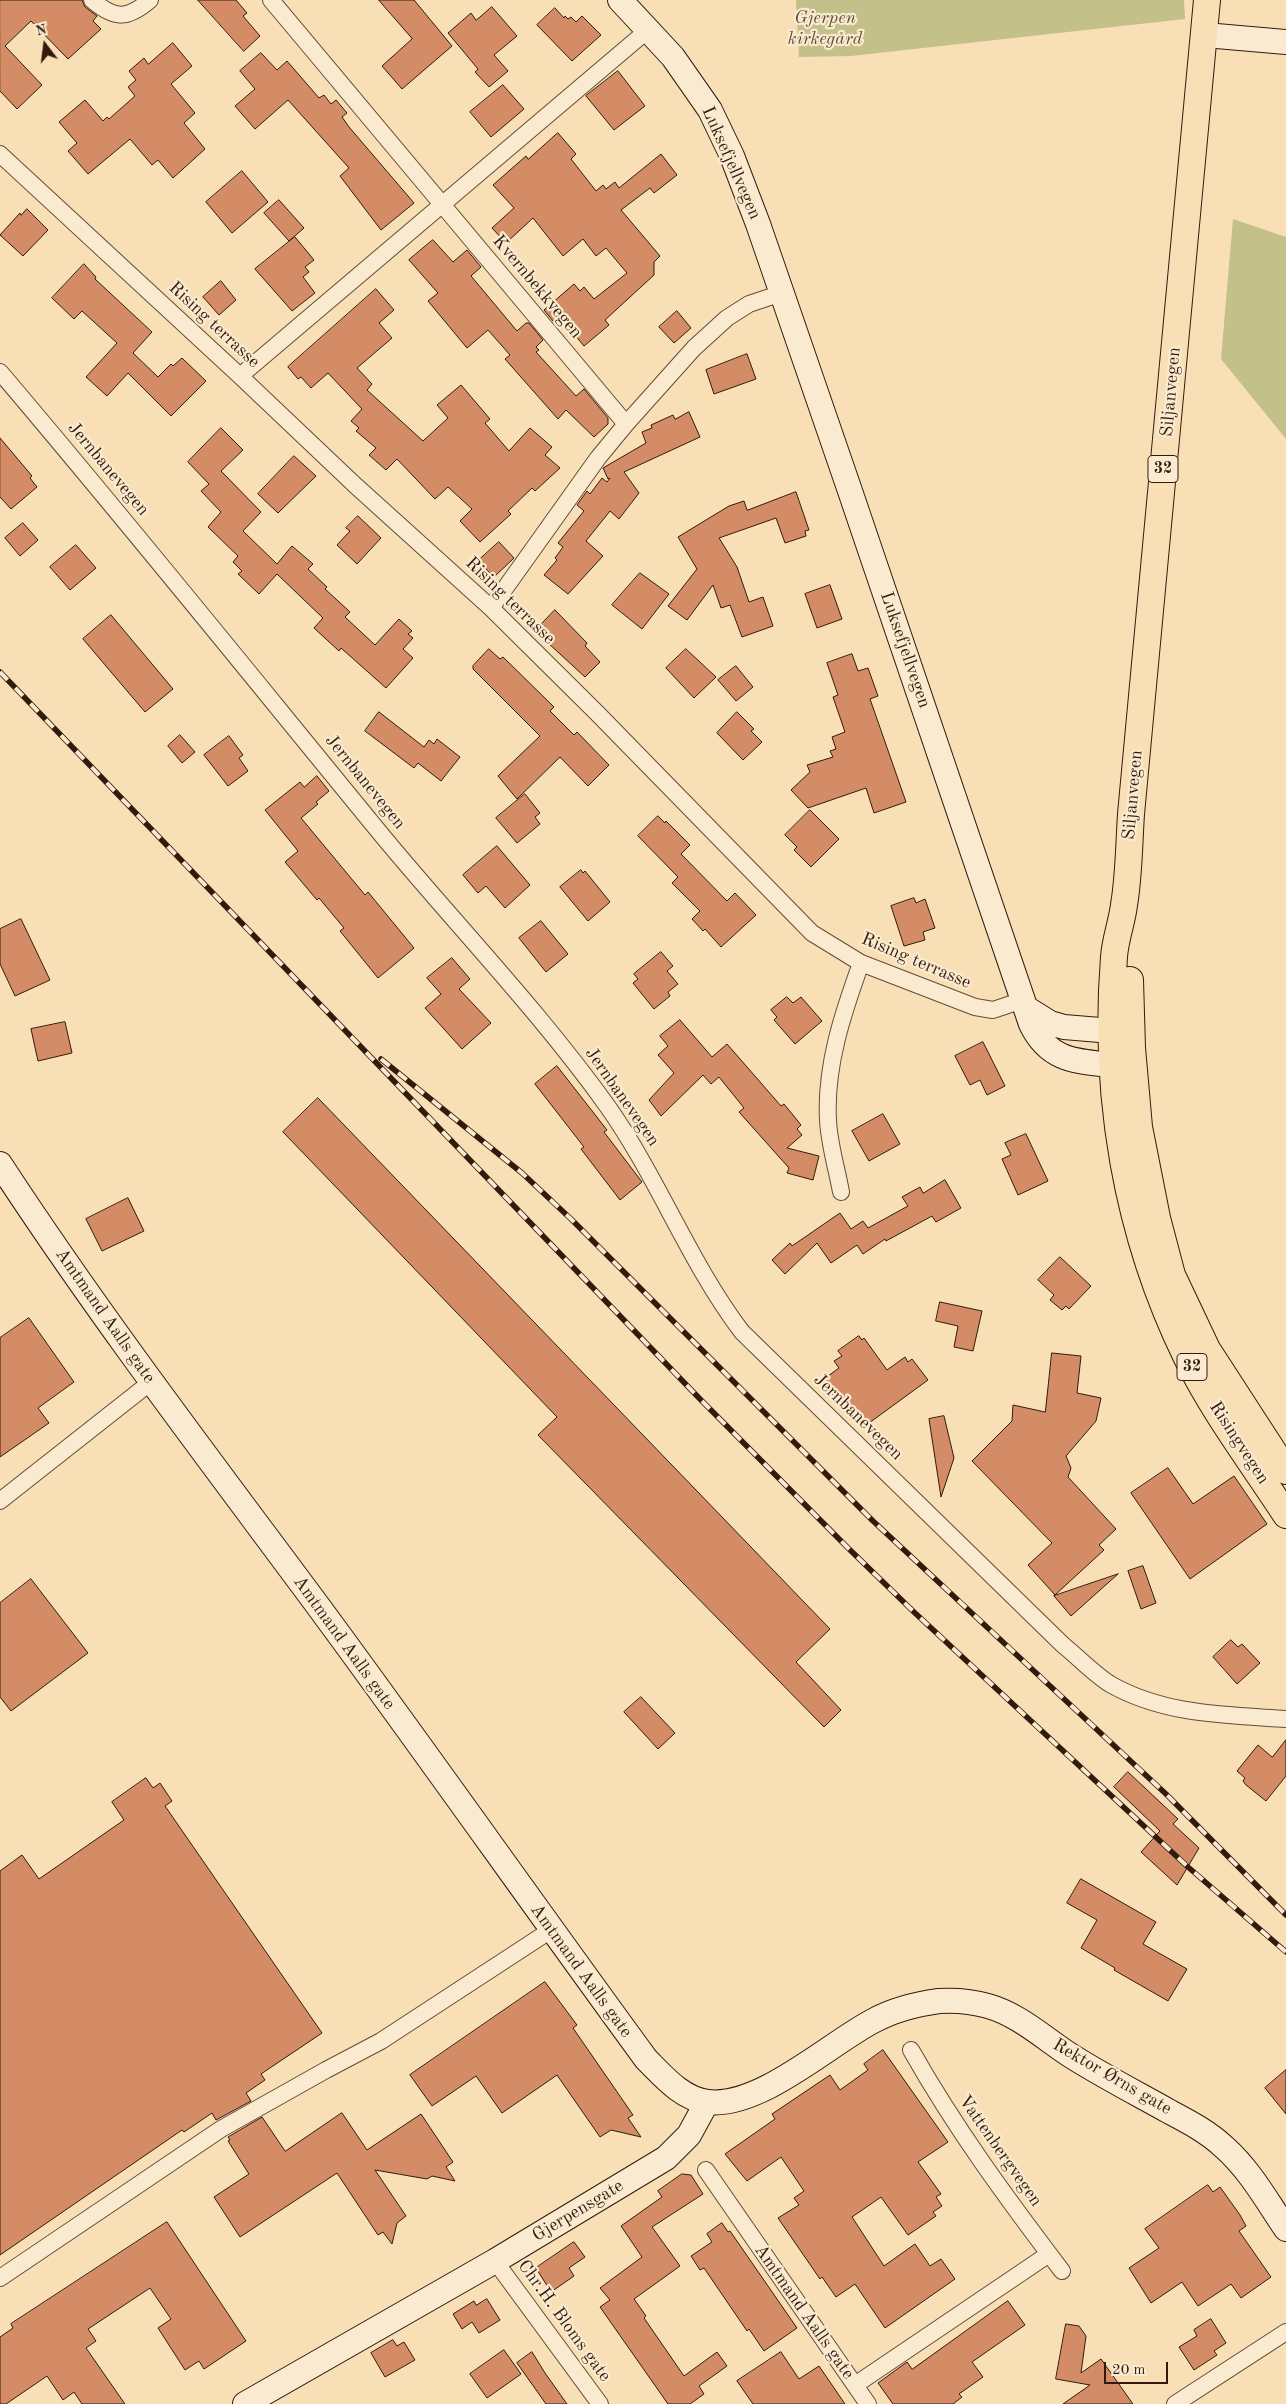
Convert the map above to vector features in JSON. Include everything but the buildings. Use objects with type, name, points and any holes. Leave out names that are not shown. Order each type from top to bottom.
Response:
[{"type":"main road","name":"Luksefjellvegen","points":[[620,0],[673,57],[710,110],[740,176],[782,293],[1036,1035],[1042,1044],[1071,1061],[1112,1065]]},
{"type":"main road","name":"Siljanvegen","points":[[1131,1202],[1120,1140],[1112,1065],[1114,955],[1125,904],[1132,804],[1207,0]]},
{"type":"main road","points":[[1205,35],[1286,42]]},
{"type":"main road","name":"Siljanvegen","points":[[1125,904],[1130,953],[1132,1048],[1139,1127],[1157,1218]]},
{"type":"main road","points":[[1025,1004],[1050,1023],[1064,1027],[1112,1030],[1132,1048],[1112,1065]]},
{"type":"main road","name":"Amtmand Aalls gate","points":[[0,1164],[37,1220],[152,1382],[323,1612],[646,2059],[669,2082],[687,2095],[707,2102]]},
{"type":"main road","name":"Risingvegen","points":[[1131,1202],[1162,1302],[1188,1359],[1212,1401],[1286,1515]]},
{"type":"main road","name":"Risingvegen","points":[[1157,1218],[1172,1275],[1207,1350],[1286,1471]]},
{"type":"main road","name":"Rektor Ørns gate","points":[[707,2102],[739,2098],[765,2088],[868,2024],[896,2011],[941,2001],[989,2006],[1008,2015],[1074,2057],[1201,2129],[1223,2145],[1242,2164],[1286,2229]]},
{"type":"main road","name":"Gjerpensgate","points":[[245,2404],[495,2261],[666,2158],[689,2135],[707,2102]]},
{"type":"street","points":[[92,0],[103,9],[122,15],[137,11],[150,0]]},
{"type":"street","name":"Kvernbekkvegen","points":[[271,0],[626,424]]},
{"type":"street","points":[[240,376],[649,30]]},
{"type":"street","name":"Rising terrasse","points":[[0,154],[356,486],[491,608],[597,713],[812,933],[861,963],[975,1007],[993,1010],[1025,1004]]},
{"type":"street","points":[[491,608],[592,466],[626,424],[694,348],[727,318],[749,304],[782,293]]},
{"type":"street","name":"Jernbanevegen","points":[[0,372],[218,633],[436,900],[559,1043],[607,1106],[640,1155],[721,1304],[742,1332],[1063,1645],[1109,1684],[1148,1702],[1197,1713],[1286,1719]]},
{"type":"street","points":[[841,1192],[828,1121],[829,1082],[842,1019],[861,963]]},
{"type":"street","points":[[0,1501],[152,1382]]},
{"type":"street","points":[[0,2278],[221,2129],[381,2041],[551,1930]]},
{"type":"street","name":"Vattenbergvegen","points":[[912,2050],[933,2089],[966,2139],[1062,2271]]},
{"type":"street","name":"Amtmand Aalls gate","points":[[706,2170],[868,2404]]},
{"type":"street","points":[[855,2385],[1049,2254]]},
{"type":"street","name":"Chr.H. Bloms gate","points":[[495,2261],[600,2404]]},
{"type":"street","points":[[1175,2404],[1286,2332]]},
{"type":"green space","name":"Gjerpen kirkegård","points":[[796,0],[1184,0],[1185,19],[851,56],[799,57]]},
{"type":"green space","points":[[1233,219],[1286,237],[1286,439],[1221,359]]},
{"type":"railway","points":[[0,672],[699,1398],[848,1548],[915,1613],[1188,1867],[1286,1952]]},
{"type":"railway","points":[[381,1059],[522,1173],[571,1219],[873,1521],[1166,1794],[1286,1915]]}]
